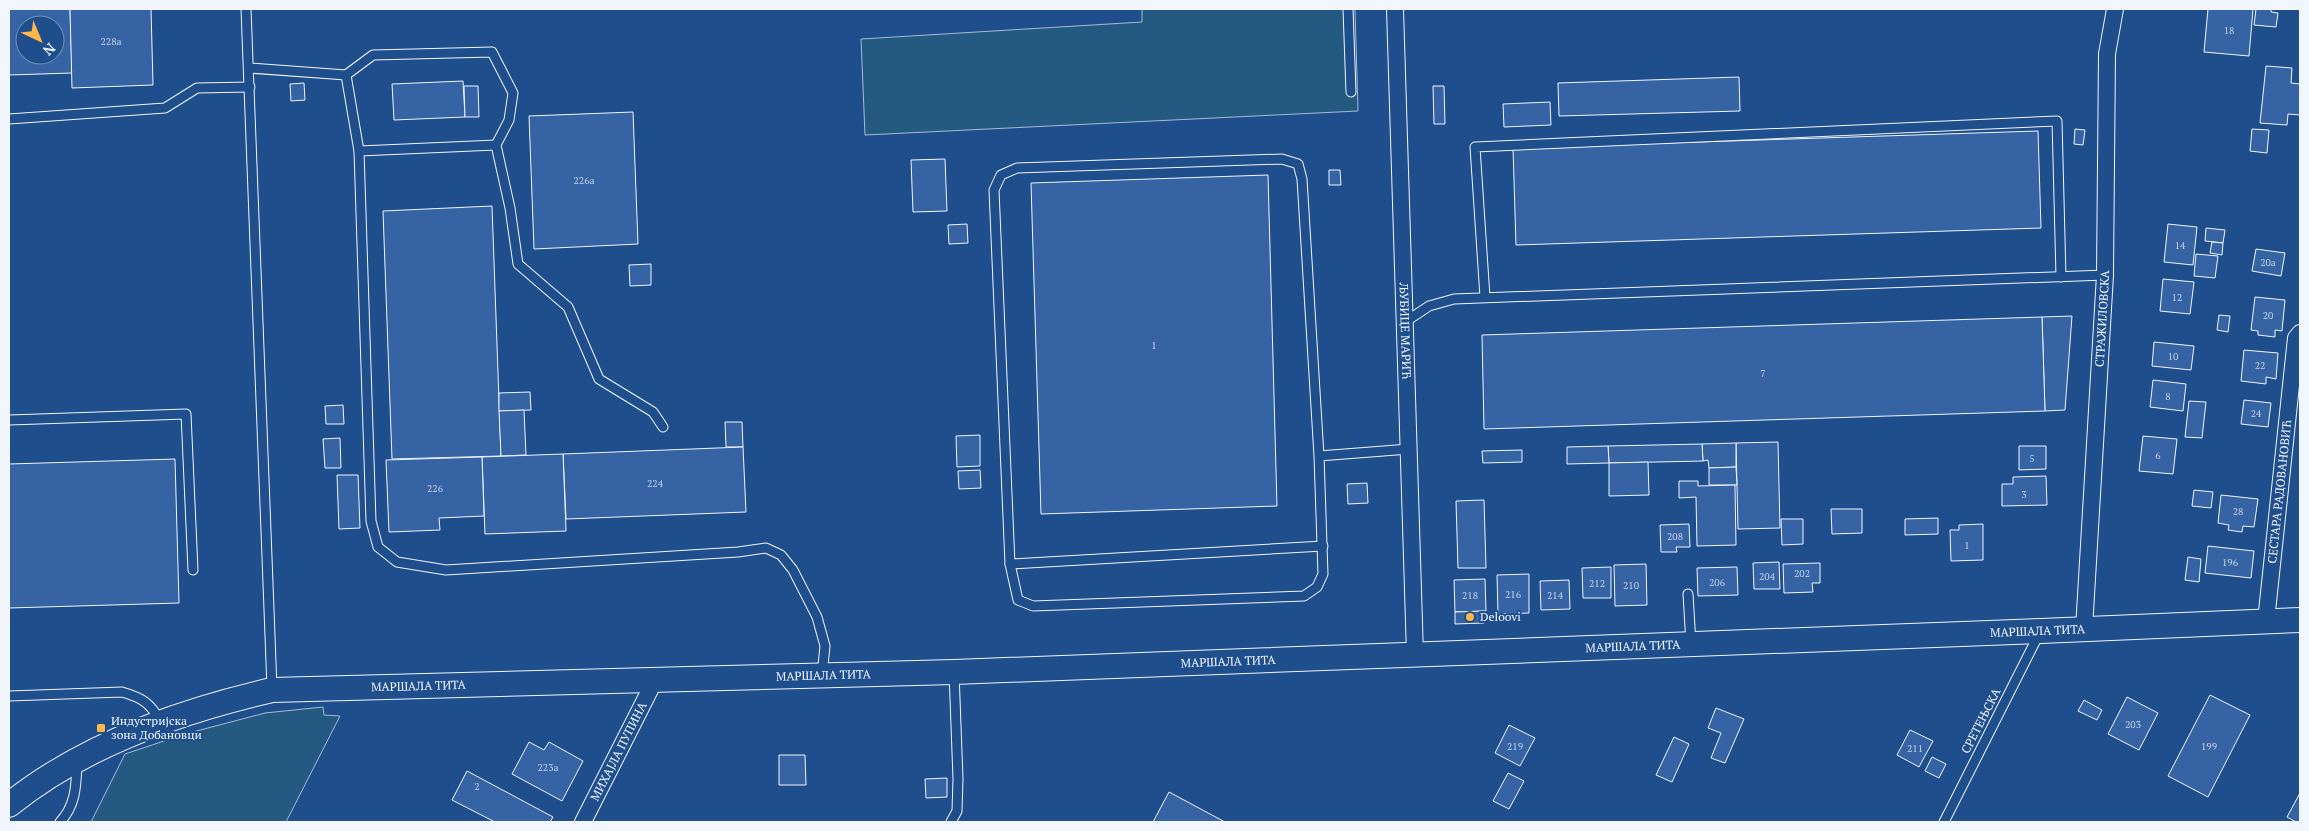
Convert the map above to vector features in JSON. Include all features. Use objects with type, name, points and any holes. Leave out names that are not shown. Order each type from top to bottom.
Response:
[{"type":"main road","name":"МАРШАЛА ТИТА","points":[[9,805],[42,781],[114,742],[161,723],[215,705],[272,690],[954,672],[2084,630],[2300,620]]},
{"type":"street","name":"ЉУБИЦЕ МАРИЋ","points":[[1395,9],[1414,655]]},
{"type":"street","name":"СТРАЖИЛОВСКА","points":[[2084,630],[2105,275],[2107,54],[2115,9]]},
{"type":"street","name":"СЕСТАРА РАДОВАНОВИЋ","points":[[2266,621],[2296,338],[2300,333]]},
{"type":"street","name":"МИХАЈЛА ПУПИНА","points":[[583,822],[655,680]]},
{"type":"lane","points":[[246,9],[272,690]]},
{"type":"lane","points":[[1348,9],[1351,92]]},
{"type":"lane","points":[[249,68],[346,75],[373,55],[492,52],[513,93],[509,120],[496,145],[510,208],[518,264],[568,307],[599,379],[653,412],[663,427]]},
{"type":"lane","points":[[346,75],[359,151],[371,521],[378,547],[397,562],[446,570],[738,552],[766,548],[782,555],[793,570],[818,617],[825,646],[822,675]]},
{"type":"lane","points":[[9,119],[165,108],[197,88],[250,87]]},
{"type":"lane","points":[[1484,298],[1475,146],[2057,121],[2061,277]]},
{"type":"lane","points":[[359,151],[496,145]]},
{"type":"lane","points":[[1282,159],[1298,164],[1302,179],[1323,546],[1323,574],[1317,587],[1304,596],[1033,606],[1018,600],[1010,564],[994,190],[1001,175],[1017,168],[1282,159]]},
{"type":"lane","points":[[1405,322],[1429,306],[1454,299],[2105,275]]},
{"type":"lane","points":[[9,420],[186,414],[192,570]]},
{"type":"lane","points":[[1319,456],[1408,449]]},
{"type":"lane","points":[[1010,564],[1323,546]]},
{"type":"lane","points":[[1688,594],[1691,644]]},
{"type":"lane","name":"СРЕТЕЊСКА","points":[[1944,822],[2040,631]]},
{"type":"lane","points":[[951,822],[957,811],[958,779],[954,672]]},
{"type":"lane","points":[[9,696],[122,692],[139,697],[153,708],[161,723]]},
{"type":"lane","points":[[60,822],[73,805],[76,789],[77,761]]},
{"type":"shaded area","points":[[1142,9],[1355,9],[1358,111],[865,135],[861,39],[1142,22]]},
{"type":"shaded area","points":[[323,707],[324,715],[340,716],[286,822],[91,822],[125,754],[185,734],[265,713]]},
{"type":"building","points":[[9,9],[70,9],[72,73],[9,75]]},
{"type":"building","points":[[70,9],[151,9],[153,85],[72,88]]},
{"type":"building","points":[[2208,9],[2253,9],[2249,56],[2204,52]]},
{"type":"building","points":[[2256,9],[2271,9],[2271,12],[2278,13],[2276,27],[2254,25]]},
{"type":"building","points":[[2266,66],[2292,68],[2291,83],[2300,84],[2300,115],[2288,114],[2287,125],[2260,123]]},
{"type":"building","points":[[1739,77],[1740,111],[1559,116],[1558,83]]},
{"type":"building","points":[[463,81],[465,117],[394,120],[392,84]]},
{"type":"building","points":[[304,83],[305,100],[291,101],[290,84]]},
{"type":"building","points":[[464,86],[478,86],[479,117],[465,117]]},
{"type":"building","points":[[1433,86],[1444,86],[1445,124],[1434,124]]},
{"type":"building","points":[[1550,102],[1551,125],[1504,127],[1503,104]]},
{"type":"building","points":[[633,112],[638,244],[534,249],[529,116]]},
{"type":"building","points":[[2075,129],[2085,130],[2083,145],[2074,144]]},
{"type":"building","points":[[2252,129],[2269,130],[2267,153],[2250,151]]},
{"type":"building","points":[[2038,131],[2041,228],[1516,245],[1513,148]]},
{"type":"building","points":[[945,159],[947,211],[913,212],[911,160]]},
{"type":"building","points":[[1329,170],[1340,170],[1341,185],[1329,185]]},
{"type":"building","points":[[1268,175],[1277,506],[1041,514],[1031,183]]},
{"type":"building","points":[[492,206],[501,456],[392,459],[383,211]]},
{"type":"building","points":[[967,224],[968,243],[949,244],[948,225]]},
{"type":"building","points":[[2168,224],[2197,227],[2193,265],[2164,262]]},
{"type":"building","points":[[2206,228],[2225,230],[2223,243],[2205,241]]},
{"type":"building","points":[[2212,242],[2223,243],[2222,255],[2210,253]]},
{"type":"building","points":[[2256,249],[2285,253],[2281,276],[2252,271]]},
{"type":"building","points":[[2196,254],[2218,256],[2215,278],[2194,276]]},
{"type":"building","points":[[651,264],[651,285],[630,286],[629,265]]},
{"type":"building","points":[[2163,279],[2194,282],[2190,314],[2160,311]]},
{"type":"building","points":[[2255,297],[2285,300],[2282,331],[2275,330],[2275,337],[2258,335],[2258,331],[2251,330]]},
{"type":"building","points":[[2219,315],[2230,316],[2228,332],[2217,330]]},
{"type":"building","points":[[2072,316],[2065,410],[2045,411],[2042,317]]},
{"type":"building","points":[[2042,317],[2045,411],[1484,429],[1482,335]]},
{"type":"building","points":[[2154,342],[2194,346],[2191,370],[2152,366]]},
{"type":"building","points":[[2244,350],[2278,353],[2276,379],[2266,377],[2266,384],[2241,381]]},
{"type":"building","points":[[2153,380],[2186,384],[2183,411],[2150,407]]},
{"type":"building","points":[[530,392],[531,410],[499,411],[499,393]]},
{"type":"building","points":[[2244,400],[2271,403],[2268,427],[2241,424]]},
{"type":"building","points":[[2189,401],[2206,402],[2202,438],[2185,437]]},
{"type":"building","points":[[343,405],[344,424],[326,424],[325,406]]},
{"type":"building","points":[[524,410],[526,455],[501,456],[499,411]]},
{"type":"building","points":[[725,422],[742,422],[743,447],[726,447]]},
{"type":"building","points":[[980,435],[980,466],[957,467],[956,436]]},
{"type":"building","points":[[2143,436],[2177,439],[2173,474],[2139,471]]},
{"type":"building","points":[[340,438],[341,468],[325,468],[323,439]]},
{"type":"building","points":[[1778,442],[1780,528],[1738,529],[1736,443]]},
{"type":"building","points":[[1736,443],[1736,467],[1709,468],[1708,460],[1703,461],[1702,444]]},
{"type":"building","points":[[1702,444],[1703,461],[1609,463],[1608,446]]},
{"type":"building","points":[[1608,446],[1609,463],[1567,464],[1567,447]]},
{"type":"building","points":[[2019,446],[2046,446],[2046,469],[2019,470]]},
{"type":"building","points":[[743,447],[746,512],[566,519],[563,454]]},
{"type":"building","points":[[1522,450],[1522,462],[1483,463],[1482,451]]},
{"type":"building","points":[[563,454],[566,531],[485,534],[482,457]]},
{"type":"building","points":[[482,457],[484,516],[439,518],[440,530],[389,532],[386,460]]},
{"type":"building","points":[[175,459],[179,603],[9,608],[9,464]]},
{"type":"building","points":[[1648,462],[1649,495],[1609,496],[1609,463]]},
{"type":"building","points":[[1736,467],[1737,485],[1709,485],[1709,468]]},
{"type":"building","points":[[980,470],[981,488],[959,489],[958,471]]},
{"type":"building","points":[[337,475],[358,475],[360,528],[339,529]]},
{"type":"building","points":[[2046,476],[2047,505],[2002,506],[2002,484],[2013,484],[2013,477]]},
{"type":"building","points":[[1679,481],[1698,481],[1698,486],[1735,485],[1736,545],[1697,546],[1696,497],[1679,498]]},
{"type":"building","points":[[1367,483],[1368,503],[1348,504],[1347,484]]},
{"type":"building","points":[[2194,490],[2213,492],[2211,508],[2192,506]]},
{"type":"building","points":[[2221,495],[2258,499],[2254,527],[2243,526],[2242,532],[2228,530],[2229,525],[2218,523]]},
{"type":"building","points":[[1484,500],[1486,568],[1458,568],[1456,501]]},
{"type":"building","points":[[1831,509],[1862,509],[1862,533],[1832,534]]},
{"type":"building","points":[[1938,518],[1938,534],[1905,535],[1905,519]]},
{"type":"building","points":[[1781,519],[1803,519],[1803,544],[1782,545]]},
{"type":"building","points":[[1689,524],[1690,547],[1676,547],[1677,552],[1661,552],[1660,525]]},
{"type":"building","points":[[1983,524],[1983,560],[1951,561],[1950,530],[1959,530],[1959,525]]},
{"type":"building","points":[[2208,546],[2254,551],[2251,578],[2205,573]]},
{"type":"building","points":[[2188,557],[2201,559],[2199,582],[2185,580]]},
{"type":"building","points":[[1779,562],[1780,589],[1754,589],[1753,563]]},
{"type":"building","points":[[1820,563],[1820,583],[1812,583],[1813,592],[1784,593],[1783,564]]},
{"type":"building","points":[[1646,564],[1647,605],[1615,606],[1614,565]]},
{"type":"building","points":[[1611,567],[1611,598],[1583,598],[1582,568]]},
{"type":"building","points":[[1737,567],[1738,595],[1698,596],[1697,568]]},
{"type":"building","points":[[1529,574],[1529,613],[1498,614],[1497,575]]},
{"type":"building","points":[[1485,579],[1486,611],[1455,612],[1454,580]]},
{"type":"building","points":[[1569,580],[1570,609],[1541,610],[1540,581]]},
{"type":"building","name":"Deloovi","points":[[1484,611],[1484,623],[1455,624],[1455,612]]},
{"type":"building","points":[[2210,695],[2250,715],[2208,797],[2168,776]]},
{"type":"building","points":[[2127,697],[2158,713],[2139,750],[2108,734]]},
{"type":"building","points":[[2084,700],[2102,710],[2097,720],[2078,711]]},
{"type":"building","points":[[1716,708],[1744,719],[1725,763],[1711,758],[1721,733],[1708,728]]},
{"type":"building","points":[[1509,725],[1535,738],[1520,766],[1495,753]]},
{"type":"building","points":[[1910,730],[1933,741],[1919,767],[1897,755]]},
{"type":"building","points":[[1674,737],[1689,744],[1672,782],[1656,775]]},
{"type":"building","points":[[529,742],[544,750],[549,742],[583,761],[562,801],[512,774]]},
{"type":"building","points":[[779,755],[805,755],[806,785],[779,785]]},
{"type":"building","points":[[1932,757],[1946,764],[1939,778],[1925,771]]},
{"type":"building","points":[[467,771],[553,817],[550,822],[495,822],[452,800]]},
{"type":"building","points":[[1508,773],[1524,781],[1509,809],[1493,801]]},
{"type":"building","points":[[947,778],[947,797],[926,798],[925,779]]},
{"type":"building","points":[[1169,792],[1225,822],[1153,822]]},
{"type":"building","points":[[2300,793],[2300,822],[2296,822],[2287,817]]},
{"type":"place","name":"Deloovi","points":[[1470,617]]},
{"type":"place","name":"Индустријска зона Добановци","points":[[101,728]]}]
